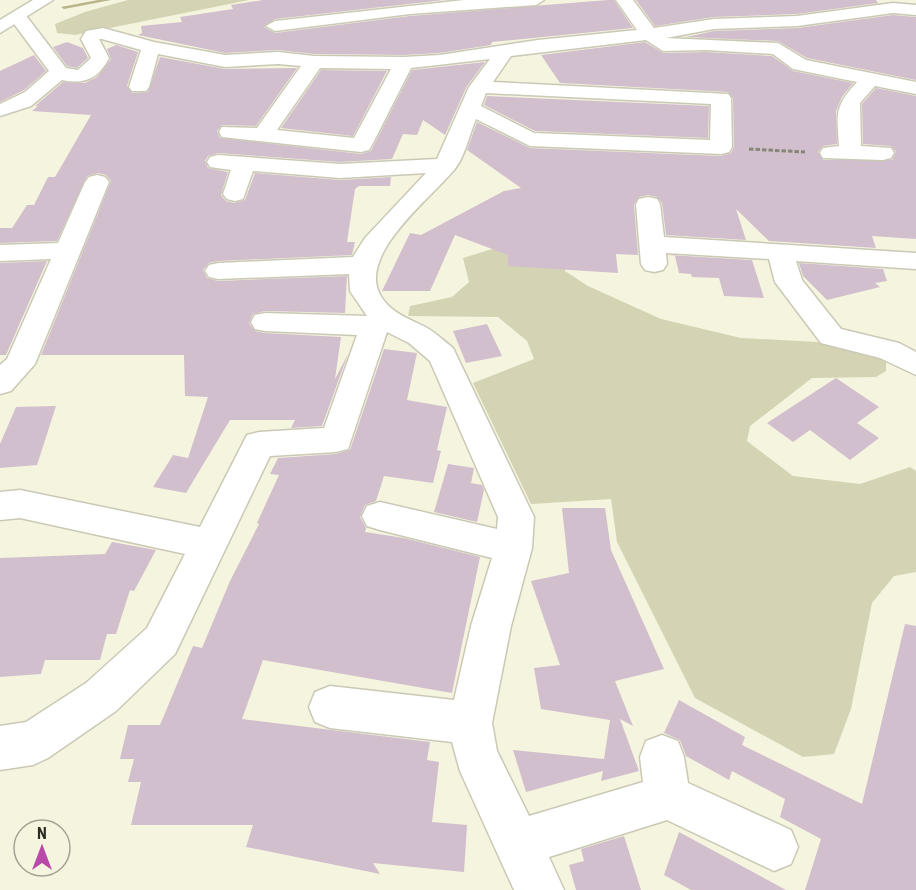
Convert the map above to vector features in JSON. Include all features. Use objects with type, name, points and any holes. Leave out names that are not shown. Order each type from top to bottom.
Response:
[{"type":"street","points":[[0,28],[45,0]]},
{"type":"street","points":[[333,0],[346,16]]},
{"type":"street","points":[[275,26],[410,9],[536,0]]},
{"type":"street","points":[[624,0],[649,34],[663,45],[706,44],[778,49],[800,65],[916,88]]},
{"type":"street","points":[[18,17],[59,72],[68,76],[85,76],[94,70],[100,58],[90,39],[92,35],[103,33],[223,67],[278,58],[314,62],[404,63],[503,54],[538,46],[649,34],[714,24],[797,21],[909,6]]},
{"type":"street","points":[[151,47],[141,81],[164,74]]},
{"type":"street","points":[[0,748],[33,743],[101,697],[161,640],[259,444],[336,440],[381,323],[364,291],[362,265],[374,243],[446,165],[475,98],[503,54]]},
{"type":"street","points":[[263,135],[314,62]]},
{"type":"street","points":[[230,132],[361,145],[404,63]]},
{"type":"street","points":[[0,110],[9,110],[48,84],[59,72]]},
{"type":"street","points":[[871,78],[850,102],[840,154],[883,153]]},
{"type":"street","points":[[475,98],[721,98],[722,147],[541,141],[520,136],[475,98]]},
{"type":"street","points":[[218,162],[340,171],[446,165]]},
{"type":"street","points":[[235,194],[244,164]]},
{"type":"street","points":[[0,383],[20,364],[97,182]]},
{"type":"street","points":[[648,204],[653,254],[780,253],[916,261]]},
{"type":"street","points":[[0,253],[68,251]]},
{"type":"street","points":[[780,253],[789,282],[831,336],[889,350],[916,365]]},
{"type":"street","points":[[218,271],[253,259],[362,265]]},
{"type":"street","points":[[265,322],[381,323],[419,336],[442,355],[516,517],[514,548],[491,626],[470,723],[476,755],[539,890]]},
{"type":"street","points":[[0,506],[20,504],[210,544]]},
{"type":"street","points":[[380,516],[514,548]]},
{"type":"street","points":[[330,707],[470,723]]},
{"type":"street","points":[[517,843],[665,777],[774,847]]},
{"type":"path","points":[[761,150],[840,154]]},
{"type":"green space","points":[[128,0],[249,0],[75,35],[57,33],[55,24],[85,12]]},
{"type":"green space","points":[[570,225],[565,271],[588,286],[661,319],[741,338],[817,342],[886,359],[886,371],[876,377],[812,378],[750,426],[747,441],[793,476],[860,484],[910,467],[916,471],[916,572],[894,576],[872,603],[851,709],[834,754],[803,757],[695,698],[617,542],[611,499],[531,504],[473,383],[534,359],[527,341],[498,317],[408,316],[410,306],[452,297],[469,282],[463,258]]},
{"type":"building","points":[[263,0],[444,0],[275,19],[264,27],[275,33],[410,16],[608,0],[614,0],[633,28],[492,42],[491,45],[440,53],[404,55],[314,54],[278,50],[225,53],[138,35],[142,33],[141,26],[182,22],[180,17],[233,9],[231,5]]},
{"type":"building","points":[[636,0],[876,0],[878,3],[797,14],[714,17],[655,26]]},
{"type":"building","points":[[893,15],[916,17],[916,80],[807,58],[778,41],[686,37],[714,31],[797,28]]},
{"type":"building","points":[[67,42],[83,48],[88,58],[77,68],[67,66],[53,47]]},
{"type":"building","points":[[645,42],[663,53],[706,52],[772,56],[793,71],[853,83],[842,97],[836,111],[837,144],[823,146],[818,152],[823,160],[892,160],[896,152],[891,146],[863,144],[862,104],[876,88],[916,96],[916,239],[872,236],[876,248],[769,241],[736,209],[746,240],[666,235],[662,203],[657,197],[648,195],[639,197],[634,204],[638,255],[616,254],[618,273],[508,266],[508,255],[455,235],[430,291],[382,291],[410,233],[421,235],[504,191],[521,188],[467,150],[477,122],[530,148],[721,156],[731,153],[734,147],[733,98],[728,92],[560,83],[541,55]]},
{"type":"building","points":[[116,45],[138,52],[127,86],[132,93],[148,92],[160,57],[225,69],[297,68],[256,126],[222,125],[217,131],[220,138],[361,154],[371,151],[412,70],[485,62],[467,86],[445,135],[423,120],[417,135],[403,134],[392,159],[340,162],[218,153],[208,156],[205,161],[208,168],[228,172],[221,195],[226,201],[234,203],[245,200],[255,173],[340,180],[391,177],[390,186],[359,186],[355,189],[347,242],[355,242],[352,255],[218,261],[209,263],[203,270],[207,278],[218,281],[347,276],[345,313],[265,311],[253,314],[249,323],[255,331],[265,333],[341,337],[335,379],[348,354],[322,426],[291,428],[295,420],[230,420],[186,493],[153,487],[173,455],[188,458],[208,397],[185,396],[184,355],[41,355],[111,181],[106,175],[98,173],[87,176],[57,241],[0,243],[0,228],[12,228],[27,205],[34,205],[48,177],[55,177],[91,115],[32,111],[63,82],[85,83],[97,77],[111,59],[107,49]]},
{"type":"building","points":[[34,55],[46,71],[24,90],[0,102],[0,71]]},
{"type":"building","points":[[321,70],[387,71],[353,136],[281,128]]},
{"type":"building","points":[[487,96],[709,106],[708,138],[535,131],[484,105]]},
{"type":"building","points":[[668,255],[752,260],[764,298],[724,296],[719,278],[692,277],[691,274],[679,273],[675,256]]},
{"type":"building","points":[[47,261],[6,355],[0,355],[0,263]]},
{"type":"building","points":[[799,263],[883,269],[887,281],[875,283],[880,287],[827,300],[803,276]]},
{"type":"building","points":[[487,324],[502,356],[466,363],[453,331]]},
{"type":"building","points":[[384,349],[417,353],[407,400],[447,407],[437,450],[441,451],[433,483],[384,476],[376,501],[365,505],[360,517],[366,528],[365,532],[404,538],[480,557],[452,693],[263,660],[242,719],[430,742],[427,760],[439,762],[432,822],[467,825],[464,872],[373,863],[380,874],[246,847],[253,825],[131,825],[141,782],[128,782],[134,759],[120,759],[128,725],[160,725],[193,646],[202,648],[230,581],[259,524],[257,523],[279,475],[270,474],[278,458],[336,454],[350,450]]},
{"type":"building","points":[[836,378],[879,407],[857,423],[879,438],[850,460],[810,430],[793,442],[767,423]]},
{"type":"building","points":[[56,406],[37,465],[0,468],[0,444],[16,407]]},
{"type":"building","points":[[448,464],[474,468],[471,483],[482,485],[484,490],[477,522],[434,512]]},
{"type":"building","points":[[562,508],[605,508],[611,550],[664,669],[615,681],[633,726],[620,719],[639,771],[601,781],[603,771],[526,792],[513,750],[604,759],[610,720],[541,709],[534,668],[560,665],[531,581],[569,573]]},
{"type":"building","points":[[112,542],[156,550],[134,591],[130,590],[116,634],[107,634],[100,660],[45,660],[41,674],[0,677],[0,558],[105,554]]},
{"type":"building","points":[[905,624],[916,626],[916,890],[805,890],[821,839],[780,817],[785,799],[732,771],[729,780],[686,756],[680,740],[664,733],[679,700],[745,737],[742,745],[862,804]]},
{"type":"building","points":[[679,832],[786,890],[691,890],[664,875]]},
{"type":"building","points":[[624,836],[641,890],[576,890],[569,865],[584,861],[581,849]]},
{"type":"waterway","points":[[64,7],[108,0]]}]
